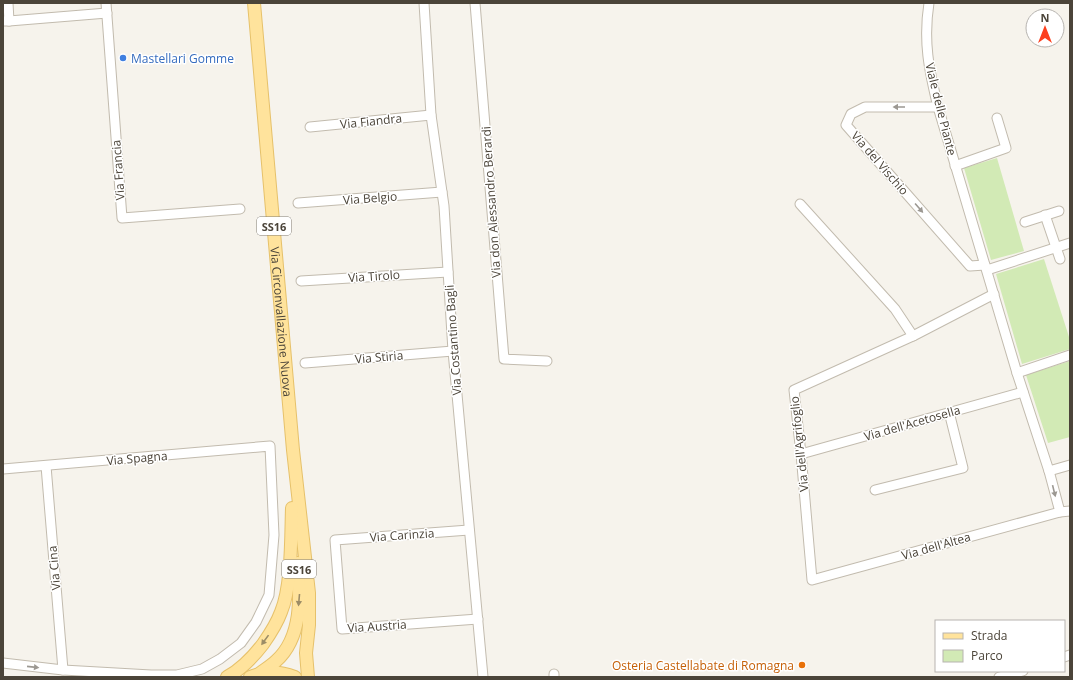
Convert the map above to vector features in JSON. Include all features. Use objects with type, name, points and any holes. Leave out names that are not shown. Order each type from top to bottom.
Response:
[{"type":"main road","name":"Via Circonvallazione Nuova","points":[[254,3],[293,450],[309,593],[309,624],[306,653],[308,677]]},
{"type":"main road","name":"Via Circonvallazione Nuova","points":[[254,675],[277,661],[288,647],[297,625],[300,595],[297,543],[292,508],[293,450]]},
{"type":"main road","points":[[227,677],[237,671],[256,653],[271,632],[282,611],[289,574],[292,508]]},
{"type":"main road","name":"SS16","points":[[254,675],[269,672],[284,673],[296,677]]},
{"type":"street","points":[[8,3],[6,21],[107,13]]},
{"type":"street","name":"Via Francia","points":[[106,3],[122,218],[240,209]]},
{"type":"street","name":"Via Costantino Bagli","points":[[424,3],[431,115],[442,192],[452,351],[483,677]]},
{"type":"street","name":"Via don Alessandro Berardi","points":[[475,3],[504,359],[547,361]]},
{"type":"street","name":"Viale delle Piante","points":[[929,3],[926,38],[929,70],[938,107],[1017,373],[1049,471],[1060,512]]},
{"type":"street","name":"Via del Vischio","points":[[938,107],[865,107],[851,114],[846,125],[970,266],[986,268]]},
{"type":"street","name":"Via Fiandra","points":[[310,127],[431,115]]},
{"type":"street","name":"Viale delle Piante","points":[[955,166],[1006,148],[997,118]]},
{"type":"street","name":"Via Belgio","points":[[298,203],[442,192]]},
{"type":"street","points":[[800,204],[895,309],[913,336]]},
{"type":"street","points":[[1025,222],[1059,211]]},
{"type":"street","points":[[1045,215],[1060,259]]},
{"type":"street","points":[[986,268],[1070,243]]},
{"type":"street","name":"Via Tirolo","points":[[301,281],[448,272]]},
{"type":"street","name":"Via dell'Agrifoglio","points":[[812,580],[794,390],[913,336],[994,294]]},
{"type":"street","name":"Via Stiria","points":[[305,362],[452,351]]},
{"type":"street","points":[[1017,373],[1070,355]]},
{"type":"street","name":"Via dell'Acetosella","points":[[801,454],[1023,392]]},
{"type":"street","points":[[875,490],[962,468],[949,412]]},
{"type":"street","name":"Via Spagna","points":[[3,469],[270,446],[274,535],[268,595],[256,622],[241,643],[220,659],[202,669],[177,675],[150,676],[63,670]]},
{"type":"street","name":"Via Cina","points":[[46,466],[63,670]]},
{"type":"street","points":[[1049,471],[1069,467]]},
{"type":"street","points":[[1060,512],[1070,511]]},
{"type":"street","name":"Via dell'Altea","points":[[812,580],[1060,512]]},
{"type":"street","name":"Via Carinzia","points":[[335,540],[469,530]]},
{"type":"street","name":"Via Austria","points":[[335,540],[342,629],[478,619]]},
{"type":"street","points":[[3,663],[63,670]]},
{"type":"street","points":[[998,677],[1019,672]]},
{"type":"green space","points":[[997,158],[1024,251],[991,260],[964,168]]},
{"type":"green space","points":[[1044,259],[1070,340],[1070,349],[1022,364],[996,274]]},
{"type":"green space","points":[[1070,361],[1070,437],[1048,443],[1026,375]]},
{"type":"place","name":"Mastellari Gomme","points":[[123,58]]},
{"type":"place","name":"Osteria Castellabate di Romagna","points":[[802,665]]}]
